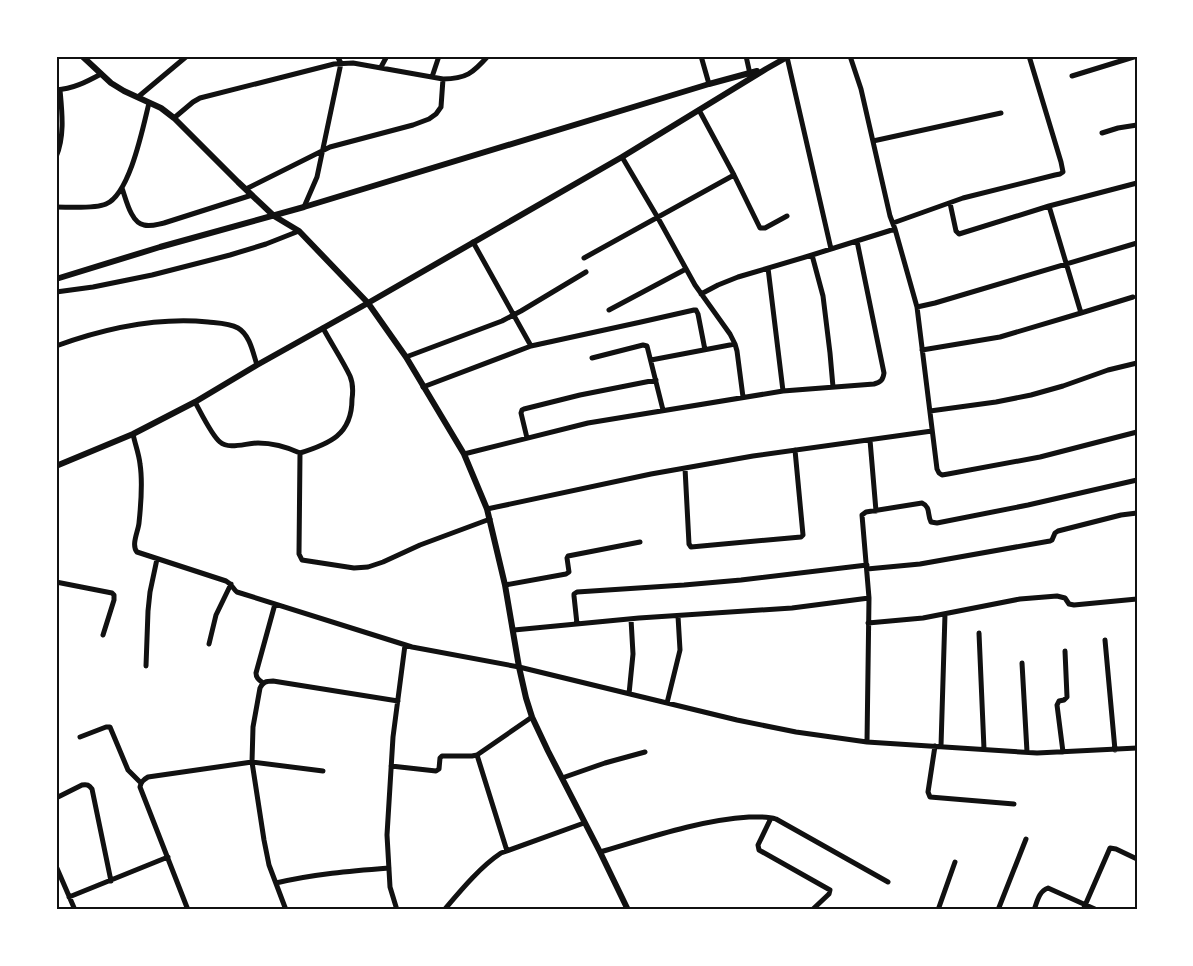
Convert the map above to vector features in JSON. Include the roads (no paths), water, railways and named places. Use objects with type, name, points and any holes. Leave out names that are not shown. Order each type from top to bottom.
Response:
[{"type":"street","points":[[138,97],[187,56]]},
{"type":"street","points":[[337,56],[343,63]]},
{"type":"street","points":[[304,207],[317,177],[343,63],[348,56]]},
{"type":"street","points":[[381,67],[387,56]]},
{"type":"street","points":[[432,77],[439,56]]},
{"type":"street","points":[[174,118],[200,98],[343,63],[381,67],[443,79],[462,78],[488,56]]},
{"type":"street","points":[[701,56],[709,84]]},
{"type":"street","points":[[746,56],[750,74]]},
{"type":"street","points":[[850,56],[861,89],[887,204],[917,307],[936,469],[939,473],[942,475],[1040,457],[1137,432]]},
{"type":"street","points":[[893,223],[964,198],[1062,172],[1061,162],[1030,56]]},
{"type":"street","points":[[1072,76],[1137,56]]},
{"type":"street","points":[[84,57],[101,74],[124,91],[161,108],[174,118],[274,216],[299,231],[368,303],[406,357],[464,454],[487,509],[505,585],[519,667],[532,716],[628,910]]},
{"type":"street","points":[[56,466],[133,434],[195,402],[622,157],[788,57],[831,249]]},
{"type":"street","points":[[56,279],[160,247],[274,216],[709,84],[766,69]]},
{"type":"street","points":[[56,157],[60,149],[62,136],[58,90],[72,88],[101,74]]},
{"type":"street","points":[[246,189],[337,144],[414,125],[429,119],[441,107],[443,79]]},
{"type":"street","points":[[56,207],[105,205],[113,200],[122,188],[134,162],[149,102]]},
{"type":"street","points":[[699,110],[760,228],[765,228],[787,216]]},
{"type":"street","points":[[873,141],[1001,113]]},
{"type":"street","points":[[1102,133],[1137,125]]},
{"type":"street","points":[[622,157],[686,269],[730,334],[737,351],[743,397]]},
{"type":"street","points":[[584,258],[734,175]]},
{"type":"street","points":[[950,203],[956,231],[959,234],[1049,206],[1137,184]]},
{"type":"street","points":[[122,188],[134,219],[142,225],[164,223],[252,195]]},
{"type":"street","points":[[1049,206],[1081,313]]},
{"type":"street","points":[[702,294],[738,277],[895,230]]},
{"type":"street","points":[[56,292],[93,287],[161,273],[230,255],[299,231]]},
{"type":"street","points":[[464,454],[588,423],[663,410],[783,391],[880,382],[883,379],[884,373],[857,241]]},
{"type":"street","points":[[473,242],[532,346]]},
{"type":"street","points":[[917,307],[1137,242]]},
{"type":"street","points":[[812,255],[822,296],[833,387]]},
{"type":"street","points":[[768,268],[783,391]]},
{"type":"street","points":[[609,310],[686,269]]},
{"type":"street","points":[[406,357],[514,316],[586,272]]},
{"type":"street","points":[[922,350],[1000,337],[1133,297]]},
{"type":"street","points":[[423,387],[532,346],[694,310],[698,314],[705,350]]},
{"type":"street","points":[[56,346],[128,326],[190,320],[224,324],[238,328],[245,334],[257,365]]},
{"type":"street","points":[[195,402],[217,439],[221,443],[230,446],[258,443],[274,444],[300,453],[331,440],[343,430],[349,421],[353,390],[350,377],[323,328]]},
{"type":"street","points":[[651,360],[735,344]]},
{"type":"street","points":[[592,358],[645,345],[648,347],[663,410]]},
{"type":"street","points":[[930,411],[996,402],[1031,394],[1137,363]]},
{"type":"street","points":[[526,438],[521,413],[524,409],[656,380]]},
{"type":"street","points":[[487,509],[685,468],[795,450],[932,431]]},
{"type":"street","points":[[133,434],[140,463],[141,495],[139,524],[134,548],[137,552],[226,581],[237,592],[275,604],[405,644],[519,667],[737,720],[796,732],[867,742],[1027,752],[1137,748]]},
{"type":"street","points":[[870,440],[876,511]]},
{"type":"street","points":[[685,468],[689,544],[691,547],[801,537],[804,535],[795,450]]},
{"type":"street","points":[[300,453],[299,554],[302,560],[354,568],[368,566],[383,562],[490,519]]},
{"type":"street","points":[[867,742],[869,598],[862,515],[866,512],[922,503],[927,506],[931,522],[936,523],[1028,505],[1137,480]]},
{"type":"street","points":[[577,624],[574,594],[577,592],[684,585],[867,567],[920,564],[1050,541],[1058,531],[1121,515],[1137,513]]},
{"type":"street","points":[[505,585],[566,574],[569,572],[568,556],[640,542]]},
{"type":"street","points":[[146,666],[150,592],[158,559]]},
{"type":"street","points":[[56,582],[112,593],[114,595],[103,635]]},
{"type":"street","points":[[209,644],[216,615],[231,584]]},
{"type":"street","points":[[868,623],[945,614],[1020,599],[1057,596],[1065,598],[1070,604],[1074,605],[1137,599]]},
{"type":"street","points":[[514,630],[632,619],[792,608],[869,598]]},
{"type":"street","points":[[263,683],[258,679],[256,673],[275,604]]},
{"type":"street","points":[[945,614],[938,746],[928,792],[930,797],[1014,804]]},
{"type":"street","points":[[667,703],[680,650],[678,616]]},
{"type":"street","points":[[629,694],[633,654],[632,619]]},
{"type":"street","points":[[979,633],[984,749]]},
{"type":"street","points":[[1105,640],[1114,750]]},
{"type":"street","points":[[397,910],[390,887],[387,835],[393,737],[405,644]]},
{"type":"street","points":[[1064,752],[1057,705],[1059,700],[1064,700],[1067,697],[1066,651]]},
{"type":"street","points":[[1022,663],[1027,752]]},
{"type":"street","points":[[286,910],[269,865],[252,762],[253,728],[260,688],[263,683],[273,681],[398,701]]},
{"type":"street","points":[[391,766],[436,771],[439,769],[442,756],[477,755],[532,716]]},
{"type":"street","points":[[80,737],[110,726],[128,770],[141,783]]},
{"type":"street","points":[[562,778],[622,757],[646,752]]},
{"type":"street","points":[[477,755],[507,850]]},
{"type":"street","points":[[188,910],[140,788],[141,783],[148,777],[252,762],[323,771]]},
{"type":"street","points":[[56,798],[86,784],[92,789],[111,880]]},
{"type":"street","points":[[600,852],[710,821],[760,817],[771,818],[888,882]]},
{"type":"street","points":[[771,818],[758,845],[759,850],[830,890],[829,894],[812,910]]},
{"type":"street","points":[[444,910],[465,885],[495,857],[507,850],[584,822]]},
{"type":"street","points":[[998,910],[1026,839]]},
{"type":"street","points":[[1084,907],[1110,848],[1137,859]]},
{"type":"street","points":[[69,897],[168,858]]},
{"type":"street","points":[[938,910],[956,862]]},
{"type":"street","points":[[56,866],[75,910]]},
{"type":"street","points":[[276,884],[316,874],[389,868]]},
{"type":"street","points":[[1034,910],[1040,894],[1048,888],[1084,907],[1097,910]]}]
